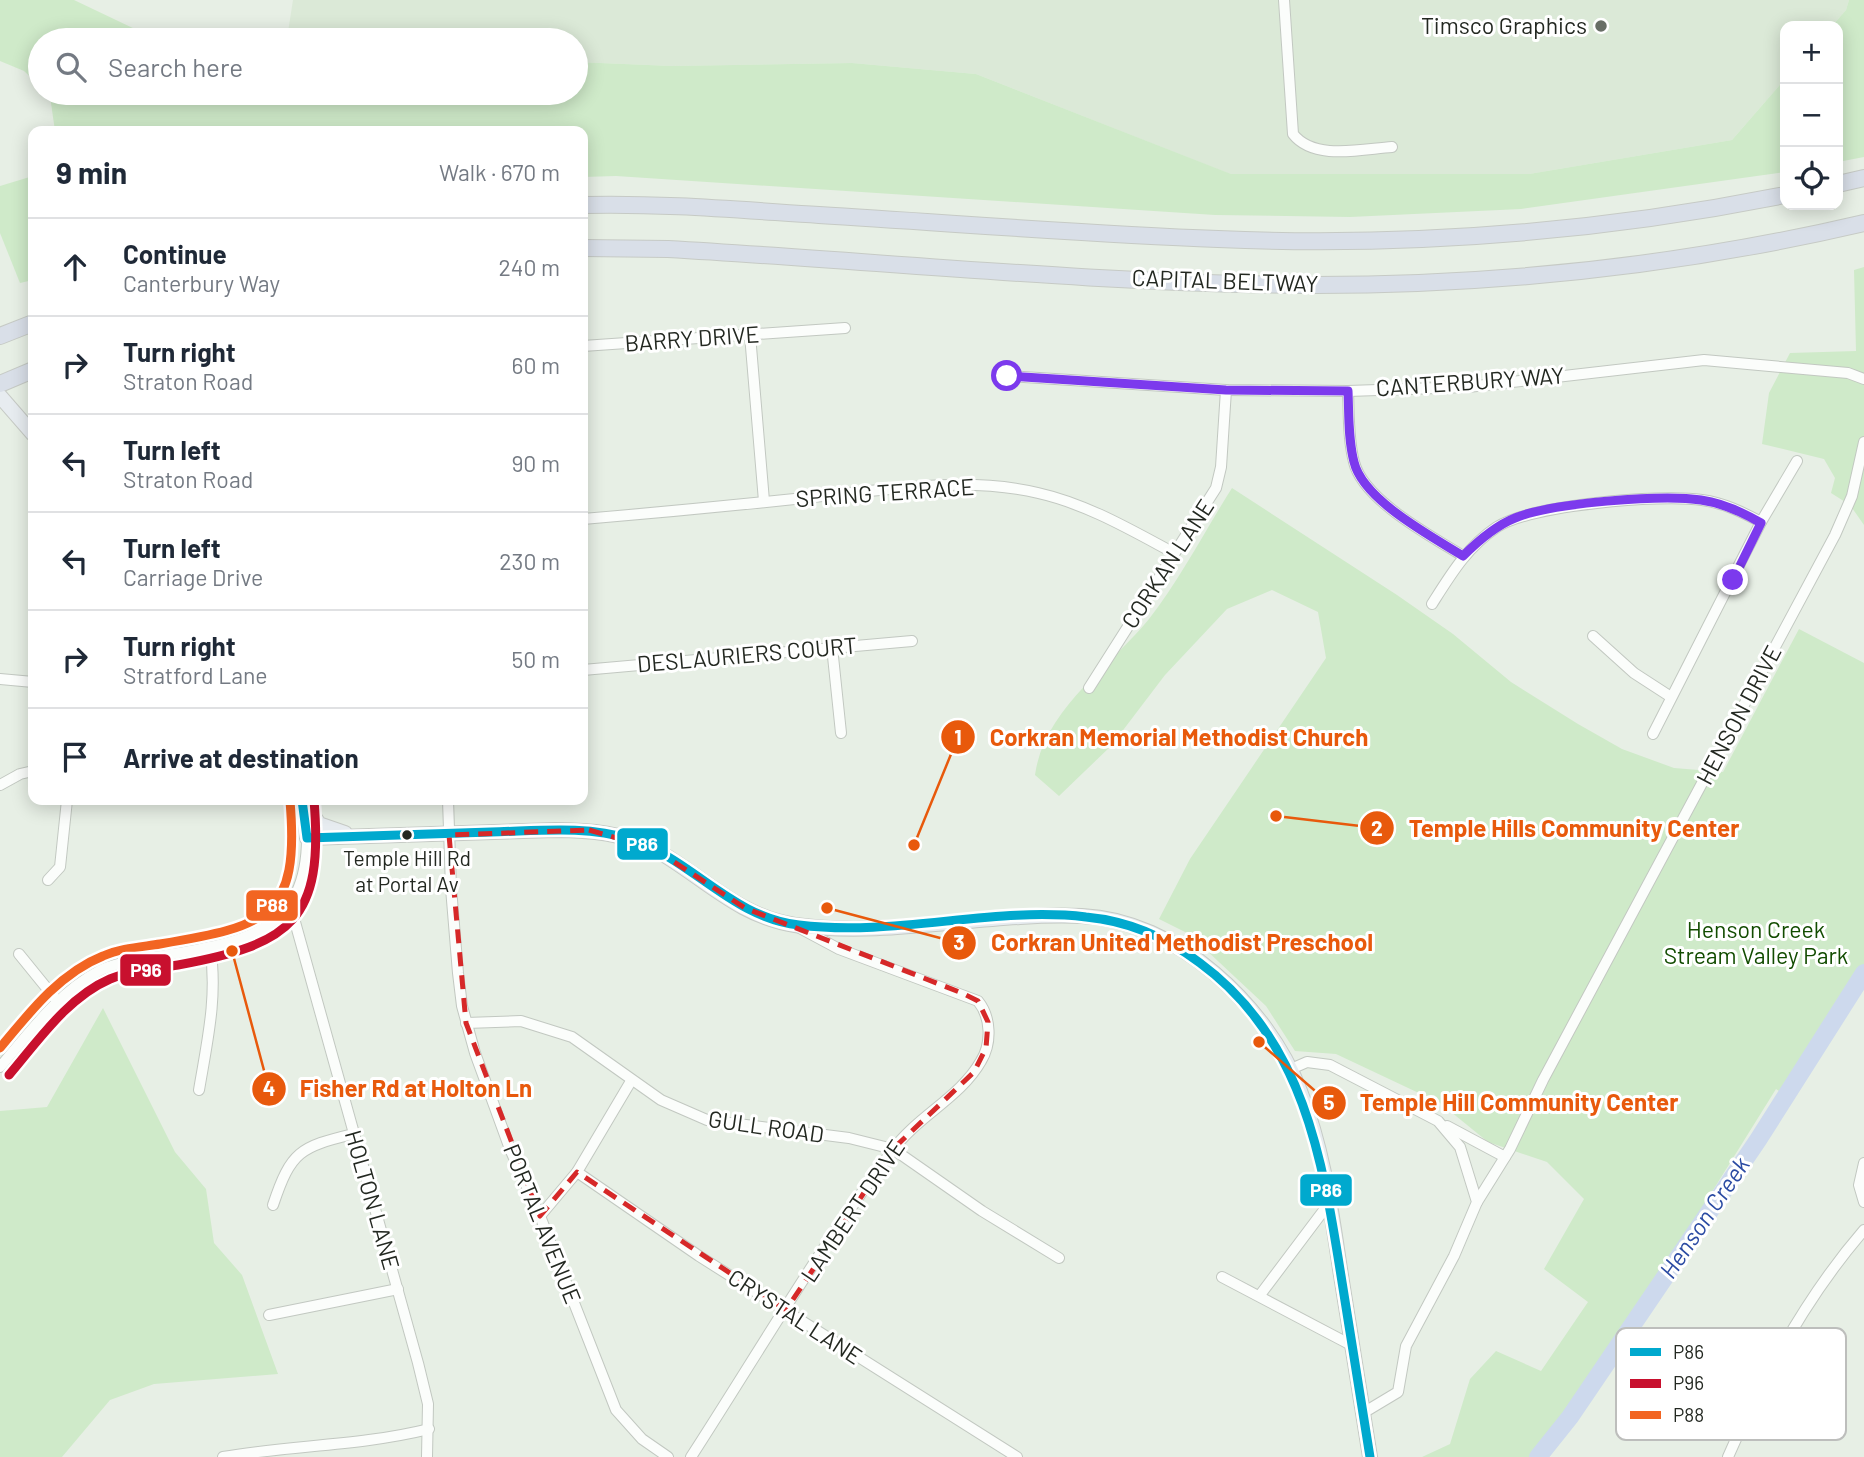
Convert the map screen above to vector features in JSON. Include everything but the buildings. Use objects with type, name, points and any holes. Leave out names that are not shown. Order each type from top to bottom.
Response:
[{"type":"highway","points":[[1843,183],[1864,178]]},
{"type":"highway","name":"CAPITAL BELTWAY","points":[[588,205],[671,206],[1156,236],[1301,241],[1517,232],[1658,217],[1780,195]]},
{"type":"highway","name":"CAPITAL BELTWAY","points":[[588,248],[668,249],[1187,281],[1373,284],[1592,269],[1751,246],[1864,223]]},
{"type":"highway","points":[[0,336],[28,325]]},
{"type":"highway","points":[[0,384],[28,372]]},
{"type":"main road","points":[[0,396],[28,429]]},
{"type":"main road","points":[[303,805],[306,838],[566,830],[615,835],[654,849],[733,902],[764,918],[794,925],[889,926],[1083,916],[1136,926],[1165,938],[1214,971],[1263,1027],[1291,1069],[1310,1118],[1330,1202],[1370,1457]]},
{"type":"main road","points":[[306,805],[319,824],[338,832],[367,836]]},
{"type":"street","points":[[1284,0],[1293,134],[1300,142],[1322,150],[1392,147]]},
{"type":"street","name":"BARRY DRIVE","points":[[588,346],[845,327]]},
{"type":"street","points":[[750,335],[764,501]]},
{"type":"street","name":"CANTERBURY WAY","points":[[1007,376],[1226,390],[1348,391],[1468,387],[1704,360],[1848,373],[1864,379]]},
{"type":"street","name":"CORKAN LANE","points":[[1089,688],[1216,488],[1221,467],[1226,390]]},
{"type":"street","points":[[1348,391],[1352,450],[1359,477],[1378,500],[1463,556]]},
{"type":"street","name":"HENSON DRIVE","points":[[1363,1413],[1398,1392],[1406,1346],[1454,1256],[1477,1202],[1505,1157],[1835,535],[1852,496],[1864,442]]},
{"type":"street","points":[[1653,734],[1761,523],[1797,461]]},
{"type":"street","name":"SPRING TERRACE","points":[[588,519],[957,484],[995,486],[1038,493],[1074,504],[1174,553]]},
{"type":"street","points":[[1432,604],[1463,556],[1499,526],[1516,518],[1555,508],[1661,499],[1700,499],[1726,505],[1761,523]]},
{"type":"street","points":[[1593,636],[1634,673],[1671,697]]},
{"type":"street","name":"DESLAURIERS COURT","points":[[588,670],[912,641]]},
{"type":"street","points":[[832,647],[841,733]]},
{"type":"street","points":[[0,679],[28,681]]},
{"type":"street","points":[[0,785],[28,772]]},
{"type":"street","points":[[48,880],[60,867],[66,805]]},
{"type":"street","name":"PORTAL AVENUE","points":[[448,805],[458,973],[466,1023],[510,1149],[540,1216],[616,1410],[642,1439],[668,1457]]},
{"type":"street","points":[[1,1064],[58,1002],[102,970],[210,947],[256,934],[272,924],[290,904],[304,871],[306,838]]},
{"type":"street","name":"HOLTON LANE","points":[[290,904],[428,1404],[427,1457]]},
{"type":"street","name":"LAMBERT DRIVE","points":[[691,1457],[893,1149],[974,1072],[986,1048],[988,1022],[985,1010],[978,1001],[839,949],[794,925]]},
{"type":"street","points":[[199,1090],[212,1014],[214,972],[210,947]]},
{"type":"street","points":[[19,954],[58,1002]]},
{"type":"street","name":"GULL ROAD","points":[[466,1023],[521,1021],[562,1033],[590,1047],[631,1081],[661,1100],[707,1120],[849,1138],[893,1149],[982,1211],[1059,1258]]},
{"type":"street","points":[[1291,1069],[1307,1062],[1331,1065],[1505,1157]]},
{"type":"street","points":[[540,1216],[577,1172],[631,1081]]},
{"type":"street","points":[[1438,1121],[1460,1147],[1477,1202]]},
{"type":"street","points":[[273,1205],[296,1155],[309,1146],[353,1134]]},
{"type":"street","points":[[1864,1163],[1859,1185],[1864,1202]]},
{"type":"street","name":"CRYSTAL LANE","points":[[577,1172],[699,1256],[1017,1457]]},
{"type":"street","points":[[1259,1295],[1330,1202]]},
{"type":"street","points":[[1794,1328],[1864,1230]]},
{"type":"street","points":[[1222,1278],[1353,1346]]},
{"type":"street","points":[[268,1315],[398,1289]]},
{"type":"street","points":[[223,1457],[267,1450],[363,1443],[429,1429]]},
{"type":"street","points":[[1728,1457],[1735,1440]]},
{"type":"highlighted area","points":[[589,830],[615,835],[654,849],[745,908],[962,993],[978,1001],[988,1022],[986,1048],[974,1072],[893,1149],[786,1310],[577,1172],[540,1216],[466,1023],[449,835]]},
{"type":"shaded area","points":[[293,0],[1849,0],[1846,10],[1836,21],[1780,21],[1780,85],[1732,140],[1529,174],[1230,174],[976,74],[852,63],[672,66],[588,62],[588,28],[289,28]]},
{"type":"green space","points":[[0,0],[74,0],[133,28],[28,28],[28,75],[0,61]]},
{"type":"green space","points":[[1849,0],[1864,0],[1864,157],[1843,161],[1843,21],[1836,21],[1846,10]]},
{"type":"green space","points":[[588,62],[672,66],[852,63],[976,74],[1231,174],[1529,174],[1732,140],[1780,85],[1780,173],[1521,209],[1350,217],[1215,215],[616,176],[588,177],[588,126],[54,126],[51,105],[588,105]]},
{"type":"green space","points":[[28,178],[28,281],[20,283],[0,233],[0,186]]},
{"type":"green space","points":[[1864,267],[1864,525],[1850,505],[1831,493],[1835,478],[1824,459],[1762,444],[1769,393],[1790,353],[1856,351],[1854,270]]},
{"type":"green space","name":"Henson Creek Stream Valley Park","points":[[1232,488],[1397,595],[1453,634],[1511,682],[1622,749],[1674,768],[1723,772],[1799,629],[1864,663],[1864,989],[1789,1098],[1776,1089],[1627,1328],[1616,1328],[1616,1346],[1547,1457],[1422,1457],[1450,1444],[1470,1379],[1496,1351],[1541,1371],[1588,1302],[1544,1269],[1584,1199],[1547,1162],[1488,1142],[1440,1103],[1336,1054],[1295,1051],[1266,1006],[1189,934],[1159,919],[1190,859],[1326,658],[1318,612],[1272,590],[1227,609],[1165,675],[1111,746],[1059,796],[1035,775],[1041,751],[1065,709],[1149,619],[1182,572]]},
{"type":"green space","points":[[103,1008],[175,1152],[206,1189],[214,1243],[242,1275],[278,1374],[154,1384],[110,1400],[62,1457],[0,1457],[0,1111],[47,1107]]},
{"type":"waterway","name":"Henson Creek","points":[[1630,1328],[1758,1140],[1864,973]]},
{"type":"waterway","name":"Henson Creek","points":[[1538,1457],[1570,1417],[1616,1349]]},
{"type":"transit line","name":"P88","points":[[0,1048],[46,995],[87,963],[124,949],[227,931],[251,922],[269,910],[281,893],[289,870],[292,840],[290,805]]},
{"type":"transit line","name":"P86","points":[[303,805],[307,838],[561,830],[596,832],[630,839],[673,860],[753,911],[775,920],[799,925],[872,927],[1016,915],[1051,915],[1117,922],[1174,945],[1200,963],[1235,994],[1264,1028],[1286,1066],[1303,1106],[1327,1192],[1370,1457]]},
{"type":"transit line","name":"P96","points":[[9,1075],[67,1008],[95,987],[126,974],[217,957],[249,947],[274,935],[292,920],[305,899],[313,873],[316,841],[314,805]]},
{"type":"place","name":"Timsco Graphics","points":[[1601,26]]},
{"type":"place","name":"Temple Hills Community Center","points":[[1276,816]]},
{"type":"place","name":"Temple Hill Rd at Portal Av","points":[[407,835]]},
{"type":"place","name":"Corkran Memorial Methodist Church","points":[[914,845]]},
{"type":"place","name":"Corkran United Methodist Preschool","points":[[827,908]]},
{"type":"place","name":"Fisher Rd at Holton Ln","points":[[232,951]]},
{"type":"place","name":"Temple Hill Community Center","points":[[1259,1042]]},
{"type":"route","points":[[1007,376],[1226,390],[1348,391],[1352,450],[1359,477],[1378,500],[1463,556],[1499,526],[1516,518],[1555,508],[1661,499],[1700,499],[1726,505],[1761,523],[1733,580]]}]
